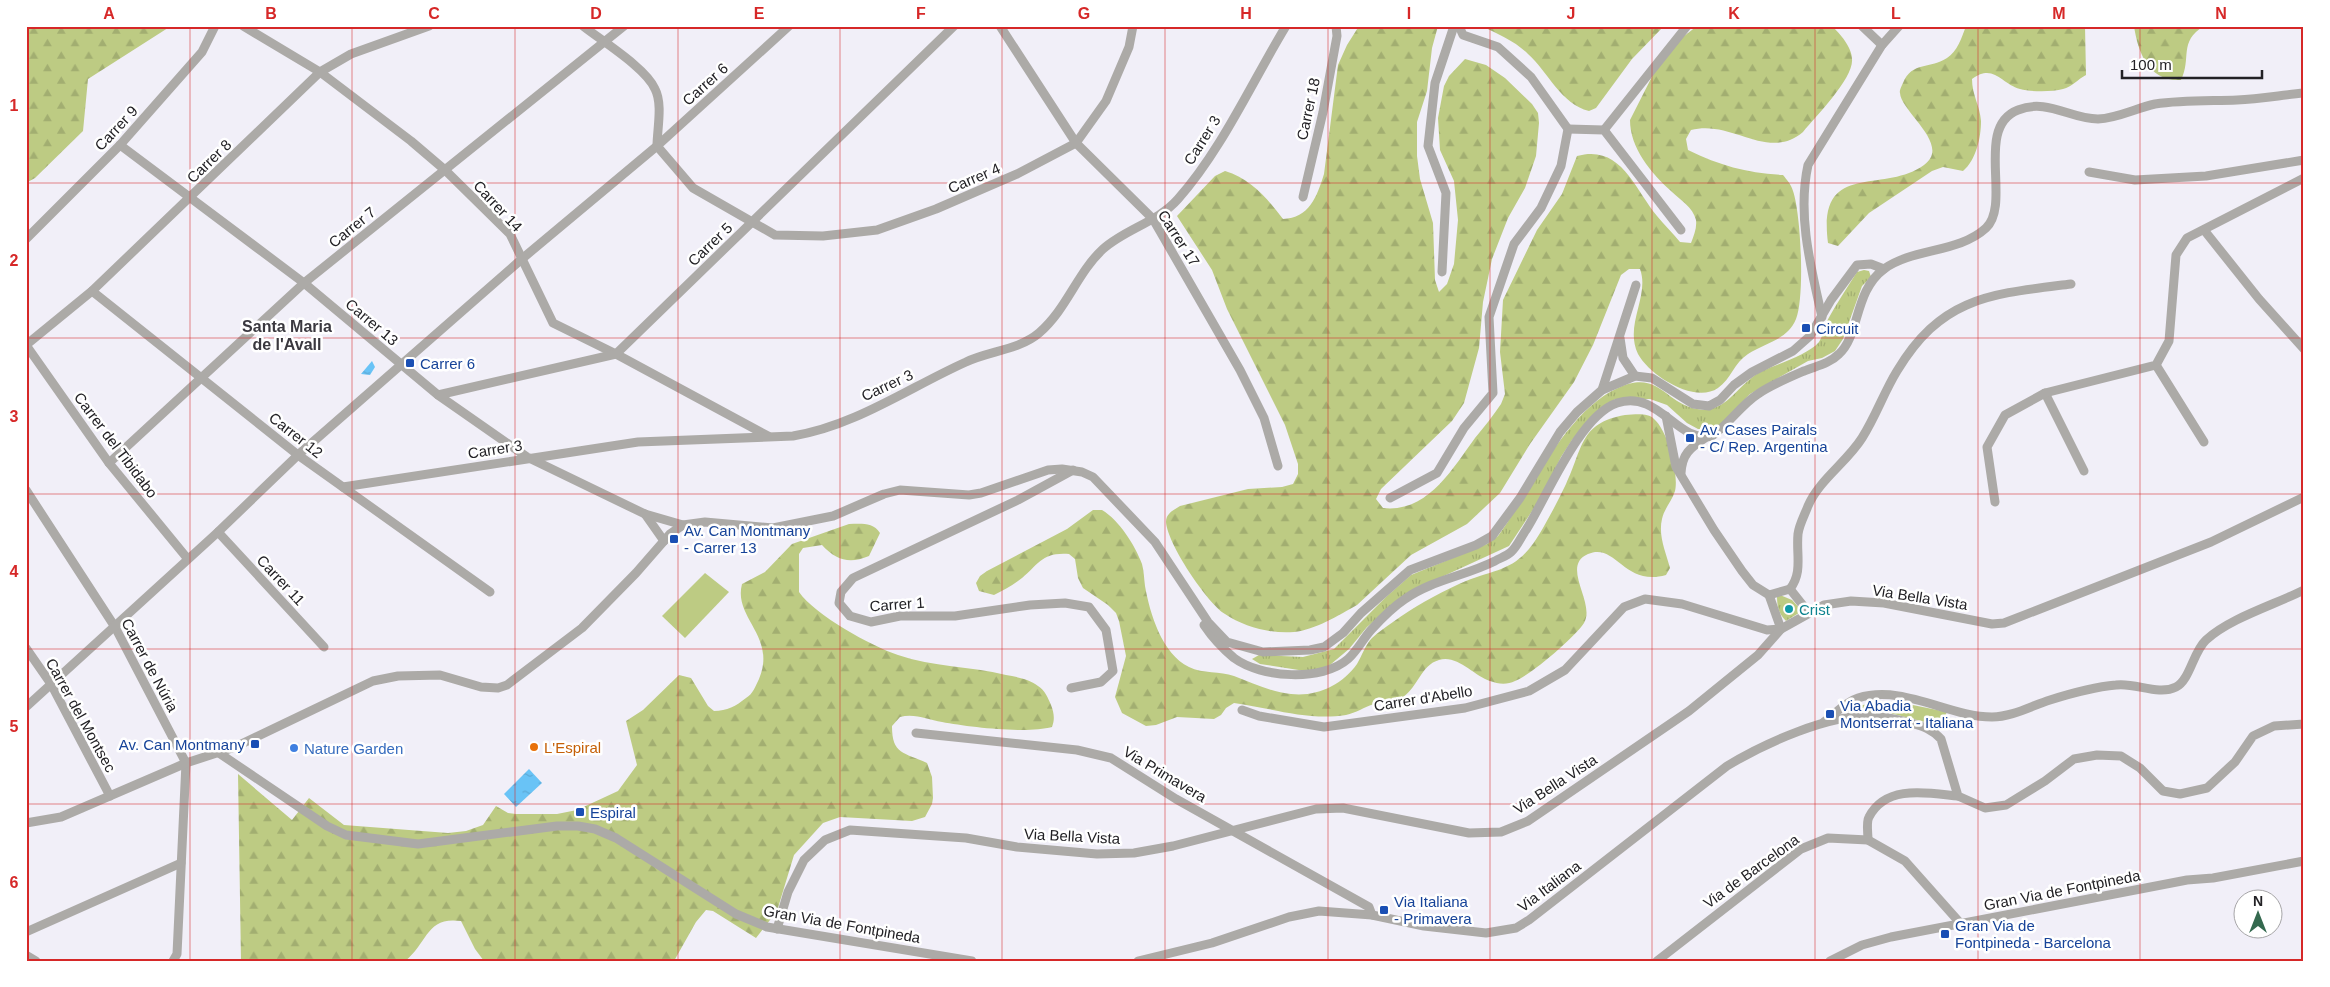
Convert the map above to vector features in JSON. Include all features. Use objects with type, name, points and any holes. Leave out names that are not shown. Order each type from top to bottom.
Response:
[{"type":"street","name":"Carrer 9","points":[[26,239],[120,145],[202,52],[215,26]]},
{"type":"street","name":"Carrer 14","points":[[243,26],[320,72],[412,140],[445,170],[510,234],[553,323],[616,354],[768,436]]},
{"type":"street","name":"Carrer 8","points":[[26,345],[92,291],[320,72],[351,54],[429,26]]},
{"type":"street","points":[[583,26],[637,68],[655,88],[658,99],[657,146]]},
{"type":"street","name":"Carrer 7","points":[[109,463],[201,376],[304,283],[624,26]]},
{"type":"street","name":"Carrer 5","points":[[616,354],[954,26]]},
{"type":"street","name":"Carrer 17","points":[[1000,26],[1076,143],[1153,219],[1240,370],[1264,418],[1278,466]]},
{"type":"street","name":"Carrer 4","points":[[657,146],[692,188],[775,235],[823,236],[877,230],[936,209],[1018,174],[1076,143],[1106,101],[1129,47],[1133,26]]},
{"type":"street","name":"Carrer 3","points":[[343,487],[527,457],[638,442],[816,432],[886,402],[968,361],[1012,347],[1038,334],[1064,307],[1089,265],[1104,248],[1153,219],[1177,201],[1206,164],[1286,26]]},
{"type":"street","name":"Carrer 18","points":[[1303,197],[1323,112],[1337,36],[1336,26]]},
{"type":"street","points":[[1442,272],[1446,193],[1428,146],[1434,83],[1454,26]]},
{"type":"street","points":[[1390,498],[1438,473],[1464,428],[1493,393],[1489,317],[1514,244],[1541,208],[1561,166],[1568,129],[1531,77],[1498,47],[1463,35],[1459,26]]},
{"type":"street","points":[[1604,130],[1687,26]]},
{"type":"street","points":[[1862,26],[1882,45]]},
{"type":"street","points":[[1822,317],[1806,244],[1807,171],[1813,157],[1882,45],[1899,26]]},
{"type":"street","name":"Carrer 6","points":[[26,707],[218,532],[298,455],[523,258],[657,146],[787,27]]},
{"type":"street","points":[[1681,474],[1683,457],[1687,450],[1718,432],[1758,394],[1802,372],[1828,362],[1841,353],[1855,323],[1860,302],[1869,286],[1884,269],[1914,257],[1955,245],[1987,228],[1993,215],[1996,189],[1995,144],[2008,116],[2018,110],[2048,106],[2084,117],[2098,119],[2160,104],[2241,100],[2304,93]]},
{"type":"street","points":[[1568,129],[1604,130]]},
{"type":"street","points":[[1604,130],[1682,230]]},
{"type":"street","name":"Carrer 13","points":[[120,145],[304,283],[438,395],[527,457],[645,514],[684,525]]},
{"type":"street","points":[[2089,172],[2144,180],[2206,176],[2304,160]]},
{"type":"street","points":[[1995,502],[1987,447],[2005,415],[2044,393],[2156,365],[2169,341],[2176,255],[2187,238],[2304,178]]},
{"type":"street","points":[[2204,230],[2259,299],[2304,349]]},
{"type":"street","points":[[26,823],[61,817],[186,763],[219,753],[374,681],[398,676],[440,675],[481,687],[498,688],[507,685],[582,628],[664,541],[684,525],[705,522],[773,528],[833,516],[884,494],[900,490],[981,493],[1048,470],[1073,470],[1093,477],[1155,542],[1192,600],[1218,634],[1238,646],[1263,652],[1310,650],[1324,646],[1343,633],[1361,613],[1410,570],[1492,536],[1520,498],[1560,432],[1577,412],[1602,390],[1635,376],[1652,378],[1693,404],[1709,406],[1720,400],[1734,385],[1752,372],[1793,351],[1810,336],[1835,294],[1857,265],[1871,264],[1884,269]]},
{"type":"street","points":[[1769,596],[1790,589],[1798,579],[1798,533],[1809,503],[1862,439],[1897,371],[1922,334],[1936,321],[1958,307],[1978,300],[2009,292],[2071,284]]},
{"type":"street","points":[[1602,390],[1636,285]]},
{"type":"street","name":"Carrer 12","points":[[92,291],[298,455],[490,592]]},
{"type":"street","points":[[1619,335],[1622,358],[1635,376]]},
{"type":"street","name":"Carrer del Tibidabo","points":[[26,345],[109,463],[188,558]]},
{"type":"street","points":[[438,395],[616,354]]},
{"type":"street","points":[[2156,365],[2204,442]]},
{"type":"street","points":[[2044,393],[2084,471]]},
{"type":"street","points":[[1192,600],[1200,619],[1213,638],[1235,659],[1255,668],[1292,674],[1315,675],[1334,670],[1349,659],[1372,629],[1405,599],[1439,581],[1483,567],[1512,552],[1540,507],[1566,457],[1582,434],[1602,412],[1617,403],[1648,404],[1683,430],[1705,438]]},
{"type":"street","points":[[1666,416],[1676,467],[1703,513],[1742,571],[1753,585],[1769,596],[1781,629]]},
{"type":"street","name":"Carrer 1","points":[[1071,688],[1101,682],[1113,672],[1106,630],[1089,607],[1065,603],[1030,605],[955,616],[900,616],[871,622],[850,616],[838,603],[841,592],[853,578],[1010,504],[1073,470]]},
{"type":"street","name":"Carrer de Núria","points":[[26,490],[115,627],[186,763]]},
{"type":"street","name":"Via Bella Vista","points":[[777,929],[788,892],[804,860],[825,840],[850,830],[966,838],[1017,847],[1097,854],[1134,853],[1316,809],[1343,808],[1469,834],[1501,832],[1528,821],[1689,711],[1758,655],[1781,629],[1824,605],[1851,601],[1884,603],[1992,624],[2004,623],[2211,542],[2304,497]]},
{"type":"street","name":"Carrer 13","points":[[645,514],[664,541]]},
{"type":"street","name":"Carrer 11","points":[[218,532],[324,647]]},
{"type":"street","points":[[1790,589],[1809,613]]},
{"type":"street","points":[[1822,724],[1849,702],[1868,696],[1907,698],[1990,717],[2012,713],[2083,690],[2107,686],[2130,684],[2155,689],[2170,689],[2176,687],[2184,680],[2196,652],[2213,634],[2304,590]]},
{"type":"street","name":"Carrer d'Abello","points":[[1242,710],[1259,716],[1324,727],[1456,709],[1529,691],[1565,670],[1624,606],[1646,599],[1682,604],[1767,630],[1781,629]]},
{"type":"street","name":"Carrer del Montsec","points":[[26,648],[51,684],[110,796]]},
{"type":"street","points":[[1822,724],[1874,716],[1926,727],[1935,732],[1940,739],[1958,796]]},
{"type":"street","name":"Via Italiana","points":[[1138,961],[1212,942],[1305,913],[1319,911],[1372,915],[1424,926],[1470,931],[1501,932],[1516,928],[1529,920],[1727,766],[1756,749],[1822,724]]},
{"type":"street","points":[[1868,840],[1869,818],[1886,798],[1913,792],[1958,796],[1985,808],[2006,805],[2045,781],[2074,759],[2097,755],[2120,756],[2140,768],[2164,791],[2180,794],[2207,788],[2235,762],[2253,736],[2274,726],[2304,724]]},
{"type":"street","name":"Via Primavera","points":[[916,733],[1077,750],[1111,758],[1176,799],[1370,906],[1372,915]]},
{"type":"street","name":"Gran Via de Fontpineda","points":[[219,753],[326,826],[346,835],[428,844],[557,826],[578,826],[595,829],[616,838],[736,914],[756,924],[972,961]]},
{"type":"street","points":[[173,961],[177,954],[186,763]]},
{"type":"street","name":"Via de Barcelona","points":[[1657,961],[1801,849],[1828,838],[1868,840],[1905,861],[1961,924]]},
{"type":"street","name":"Gran Via de Fontpineda","points":[[1830,961],[1874,941],[2187,880],[2213,878],[2304,861]]},
{"type":"street","points":[[26,932],[181,863]]},
{"type":"street","points":[[26,955],[36,961]]},
{"type":"green space","points":[[26,26],[171,26],[88,79],[83,131],[35,178],[26,183]]},
{"type":"green space","points":[[1359,26],[1438,26],[1432,48],[1427,91],[1417,122],[1417,156],[1420,179],[1433,223],[1435,280],[1439,292],[1447,284],[1454,264],[1458,220],[1454,181],[1440,150],[1438,118],[1444,86],[1449,76],[1465,59],[1486,65],[1505,78],[1532,104],[1538,113],[1539,123],[1536,156],[1525,188],[1508,218],[1492,259],[1483,302],[1479,348],[1464,403],[1452,421],[1381,489],[1376,499],[1383,508],[1399,508],[1413,504],[1426,496],[1448,475],[1501,404],[1505,394],[1500,352],[1503,300],[1537,230],[1562,194],[1577,156],[1592,154],[1605,156],[1616,162],[1625,171],[1657,216],[1680,242],[1691,243],[1696,226],[1694,215],[1689,207],[1663,184],[1649,168],[1638,150],[1631,130],[1630,120],[1665,51],[1697,26],[1832,26],[1848,45],[1852,59],[1847,76],[1833,97],[1803,132],[1790,140],[1776,143],[1763,142],[1721,130],[1706,128],[1691,130],[1686,139],[1688,150],[1700,156],[1734,168],[1783,175],[1789,182],[1796,202],[1800,236],[1801,275],[1799,308],[1796,319],[1787,332],[1743,358],[1718,388],[1708,392],[1697,393],[1686,390],[1663,379],[1652,371],[1638,354],[1634,343],[1634,332],[1642,290],[1642,279],[1640,269],[1629,269],[1621,275],[1593,345],[1574,382],[1530,444],[1500,493],[1467,524],[1411,555],[1357,605],[1327,622],[1302,631],[1267,631],[1232,619],[1217,608],[1189,572],[1168,532],[1166,519],[1173,510],[1180,506],[1248,489],[1282,487],[1293,484],[1298,474],[1298,464],[1285,425],[1227,309],[1212,270],[1177,216],[1215,176],[1225,171],[1251,184],[1283,219],[1299,215],[1311,205],[1324,174],[1338,65],[1347,45]]},
{"type":"green space","points":[[1481,26],[1664,26],[1632,59],[1596,108],[1589,111],[1570,102],[1555,87],[1535,61],[1518,45]]},
{"type":"green space","points":[[1966,26],[2085,26],[2086,75],[2066,88],[2047,91],[2020,89],[1997,76],[1986,73],[1972,79],[1981,128],[1977,148],[1968,166],[1963,171],[1943,167],[1932,171],[1869,213],[1838,246],[1828,243],[1827,217],[1833,200],[1843,189],[1856,184],[1908,174],[1924,165],[1931,157],[1932,148],[1929,138],[1902,101],[1900,89],[1911,71],[1941,61],[1951,55],[1959,44]]},
{"type":"green space","points":[[2134,26],[2204,26],[2196,32],[2188,44],[2186,65],[2181,80],[2170,79],[2153,71],[2142,55]]},
{"type":"green space","points":[[1869,271],[1871,277],[1862,286],[1843,339],[1835,351],[1822,358],[1808,361],[1750,394],[1722,424],[1711,429],[1698,429],[1687,423],[1667,405],[1650,399],[1615,399],[1597,412],[1572,440],[1561,457],[1542,496],[1509,546],[1409,592],[1367,627],[1349,649],[1324,670],[1305,671],[1260,664],[1252,659],[1259,655],[1303,657],[1334,649],[1411,575],[1487,544],[1498,536],[1566,433],[1582,414],[1599,399],[1618,388],[1632,383],[1643,382],[1660,389],[1686,406],[1707,410],[1724,403],[1762,371],[1808,351],[1819,342],[1827,321],[1857,272]]},
{"type":"green space","points":[[1625,415],[1644,415],[1654,419],[1664,433],[1671,453],[1676,484],[1675,491],[1663,515],[1661,525],[1663,544],[1670,568],[1666,575],[1652,577],[1640,575],[1606,554],[1598,552],[1588,554],[1580,560],[1577,567],[1586,605],[1584,623],[1572,637],[1541,664],[1522,678],[1509,683],[1490,681],[1459,663],[1446,659],[1439,660],[1428,666],[1403,697],[1374,704],[1346,715],[1304,715],[1234,703],[1214,719],[1177,717],[1156,725],[1146,726],[1122,713],[1115,697],[1126,656],[1119,621],[1116,613],[1108,605],[1083,588],[1078,578],[1075,559],[1069,554],[1047,557],[1019,581],[994,595],[979,591],[976,583],[980,576],[987,571],[1067,529],[1093,510],[1102,510],[1120,526],[1135,549],[1142,564],[1147,597],[1154,621],[1171,653],[1180,661],[1194,669],[1229,674],[1284,693],[1310,694],[1328,688],[1344,678],[1357,664],[1365,647],[1372,638],[1401,617],[1450,588],[1507,566],[1525,554],[1534,543],[1555,506],[1585,439],[1599,424]]},
{"type":"green space","points":[[849,524],[870,525],[880,533],[869,556],[856,560],[844,560],[833,555],[822,545],[803,548],[799,554],[799,592],[807,601],[844,629],[873,645],[898,655],[925,662],[992,672],[1031,682],[1043,690],[1049,700],[1054,716],[1052,727],[1028,730],[997,729],[953,724],[916,716],[900,717],[892,726],[894,742],[897,748],[927,763],[932,777],[932,804],[925,817],[912,821],[840,817],[823,823],[794,855],[777,911],[756,938],[713,911],[706,910],[696,922],[674,961],[484,961],[475,949],[461,921],[449,921],[441,923],[428,932],[413,954],[405,961],[241,961],[238,774],[292,820],[309,798],[344,825],[448,833],[466,831],[483,825],[496,806],[508,813],[516,814],[557,814],[577,810],[618,791],[637,765],[626,721],[643,710],[679,675],[691,678],[708,706],[714,711],[723,710],[739,703],[754,690],[763,664],[763,651],[743,607],[741,596],[742,584],[765,572],[792,544]]},
{"type":"green space","points":[[705,573],[729,592],[685,638],[662,616]]},
{"type":"green space","points":[[1780,595],[1792,600],[1802,611],[1786,621],[1778,607],[1777,596]]},
{"type":"green space","points":[[1898,702],[1947,712],[1940,726],[1886,712],[1848,712],[1850,706]]},
{"type":"water","points":[[372,361],[375,367],[370,375],[361,374]]},
{"type":"water","points":[[529,769],[542,783],[516,807],[504,794]]},
{"type":"place","name":"Circuit","points":[[1806,328]]},
{"type":"place","name":"Carrer 6","points":[[410,363]]},
{"type":"place","name":"Av. Cases Pairals - C/ Rep. Argentina","points":[[1690,438]]},
{"type":"place","name":"Av. Can Montmany - Carrer 13","points":[[674,539]]},
{"type":"place","name":"Crist","points":[[1789,609]]},
{"type":"place","name":"Via Abadia Montserrat - Italiana","points":[[1830,714]]},
{"type":"place","name":"Av. Can Montmany","points":[[255,744]]},
{"type":"place","name":"L'Espiral","points":[[534,747]]},
{"type":"place","name":"Nature Garden","points":[[294,748]]},
{"type":"place","name":"Espiral","points":[[580,812]]},
{"type":"place","name":"Via Italiana - Primavera","points":[[1384,910]]},
{"type":"place","name":"Gran Via de Fontpineda - Barcelona","points":[[1945,934]]},
{"type":"district","name":"Santa Maria de l'Avall","points":[[287,335]]}]
